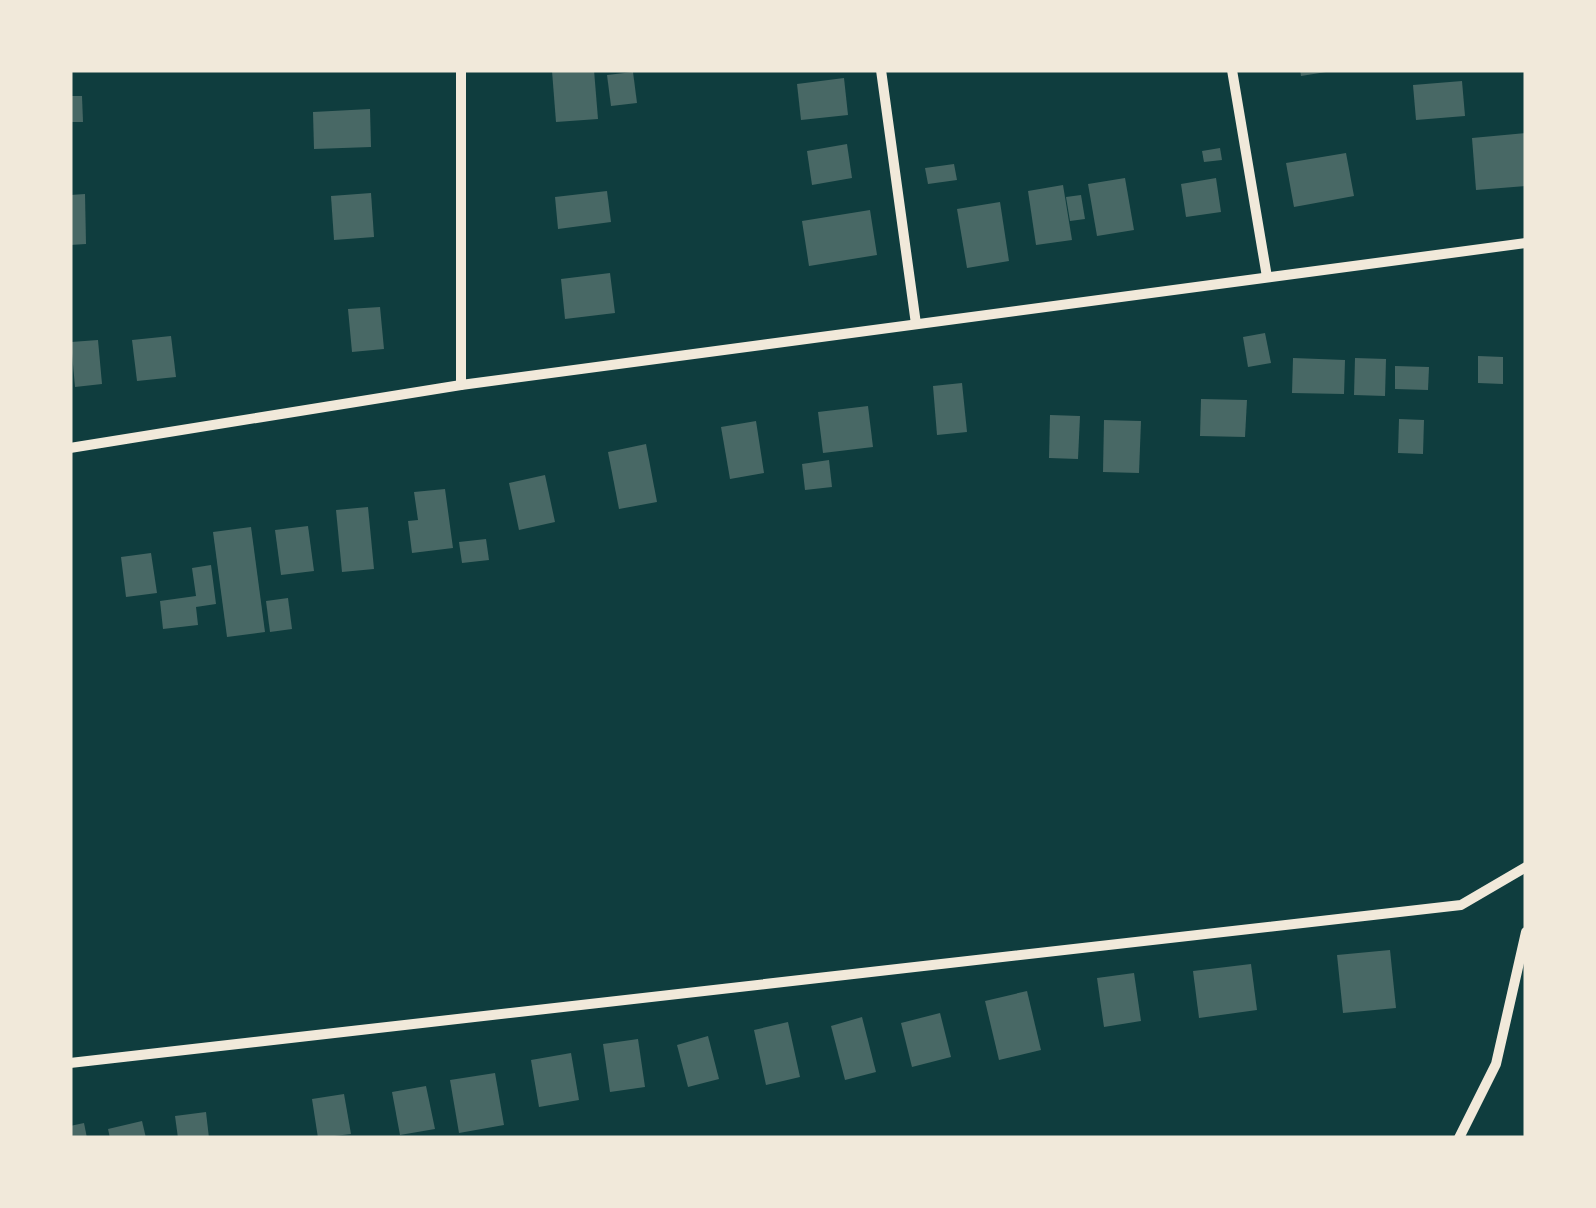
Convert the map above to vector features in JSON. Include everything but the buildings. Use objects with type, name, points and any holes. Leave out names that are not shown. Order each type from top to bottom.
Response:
[{"type":"street","points":[[461,70],[461,386]]},
{"type":"street","points":[[881,70],[916,324]]},
{"type":"street","points":[[1232,70],[1267,277]]},
{"type":"street","points":[[70,448],[461,386],[1526,243]]},
{"type":"street","points":[[70,1064],[1461,905],[1526,868]]},
{"type":"street","points":[[1460,1138],[1496,1064],[1526,932]]}]
